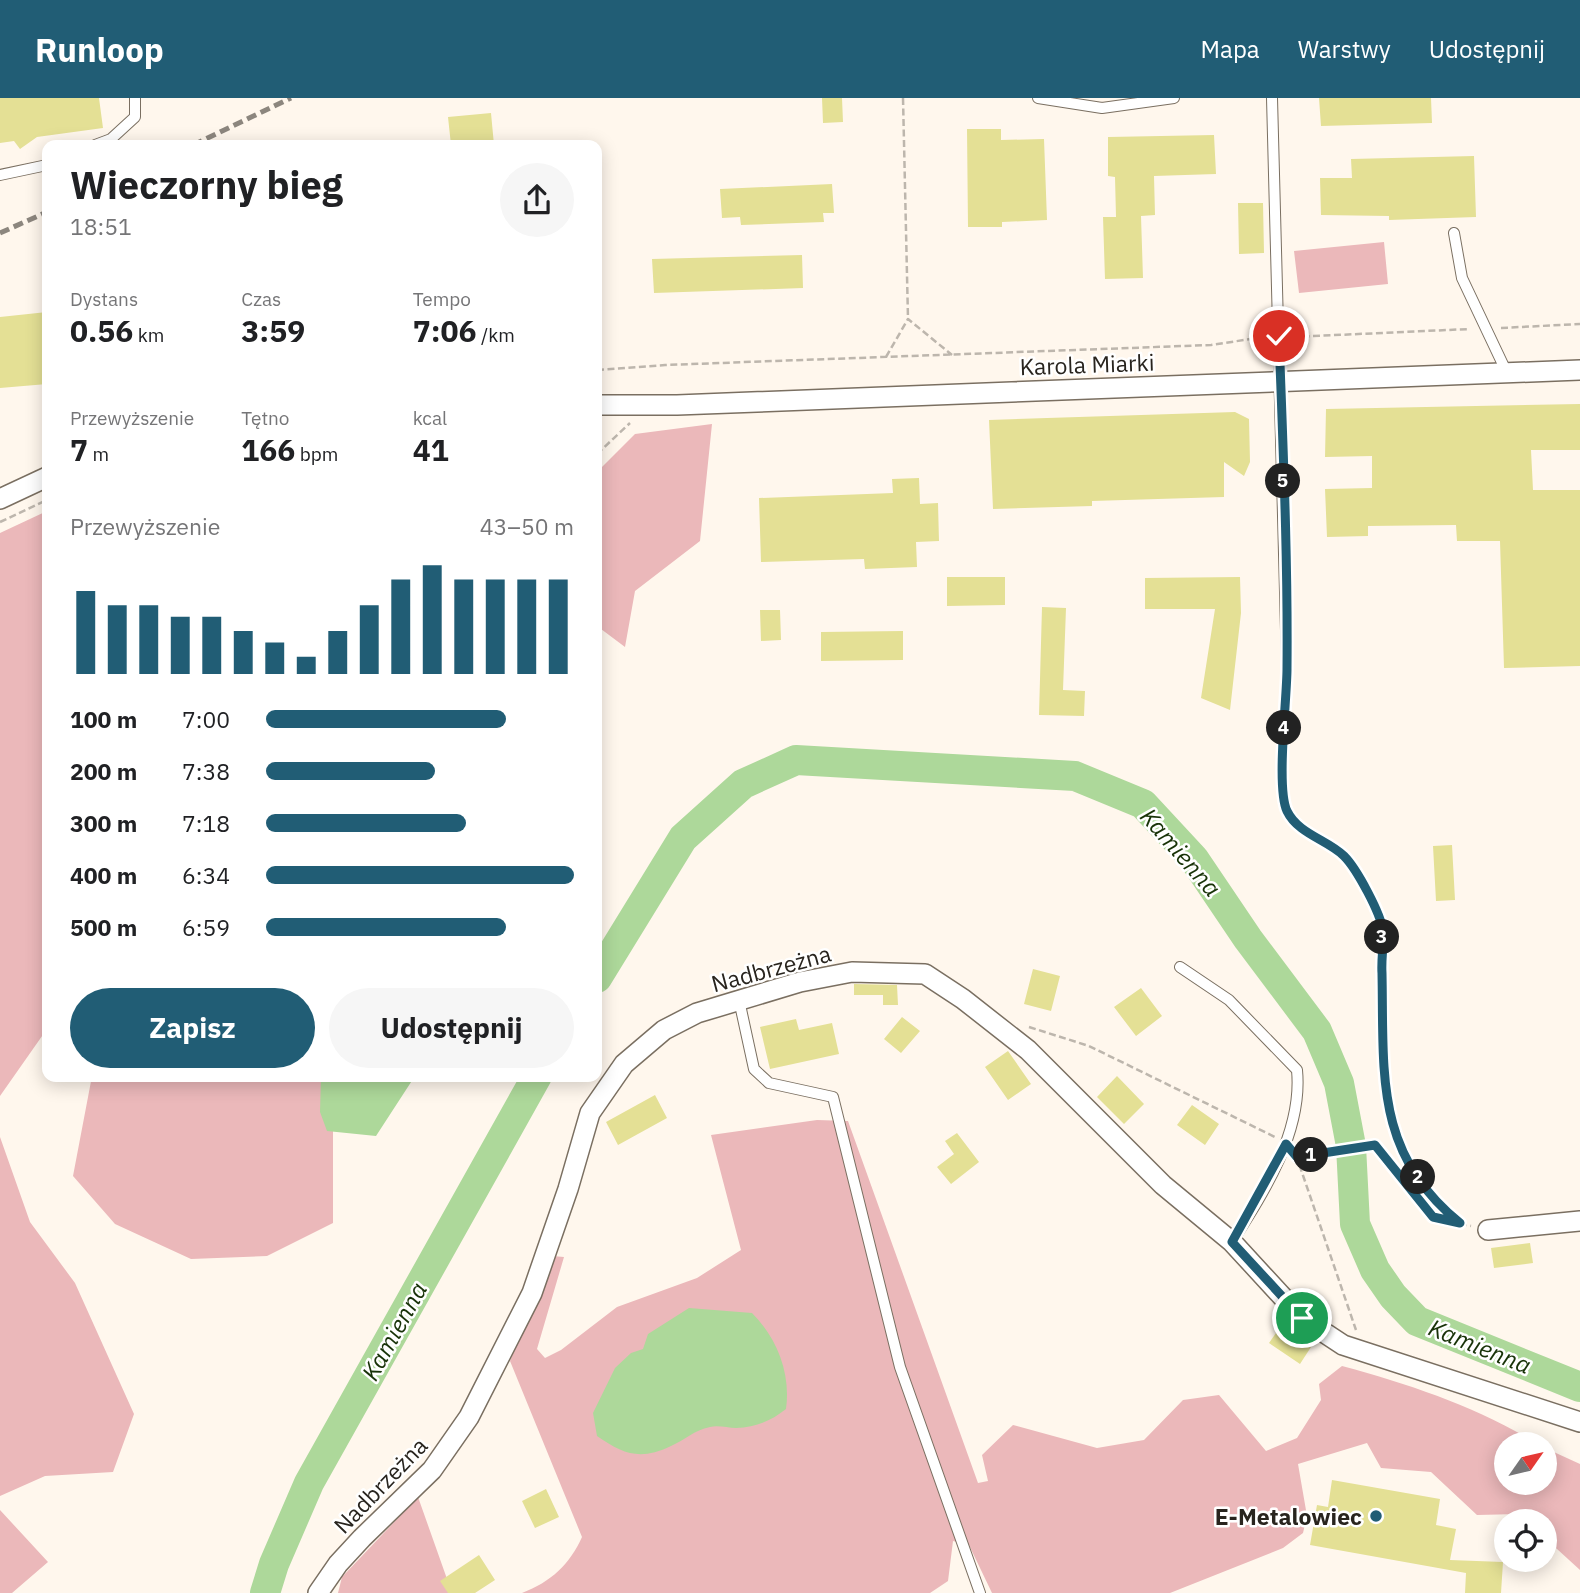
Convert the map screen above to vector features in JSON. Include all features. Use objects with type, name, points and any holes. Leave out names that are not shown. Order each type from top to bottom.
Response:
[{"type":"street","name":"Karola Miarki","points":[[602,405],[638,406],[1580,370]]},
{"type":"street","points":[[0,499],[42,479]]},
{"type":"street","name":"Nadbrzeżna","points":[[318,1593],[338,1564],[362,1538],[432,1470],[468,1418],[529,1301],[561,1213],[590,1113],[624,1064],[664,1030],[697,1013],[800,982],[852,972],[925,974],[935,979],[1028,1050],[1163,1185],[1232,1242],[1296,1313],[1343,1345],[1580,1422]]},
{"type":"street","points":[[1488,1230],[1580,1221]]},
{"type":"lane","points":[[106,140],[135,117],[135,98]]},
{"type":"lane","points":[[1038,98],[1102,108],[1174,98]]},
{"type":"lane","points":[[1272,98],[1287,668]]},
{"type":"lane","points":[[0,175],[42,165]]},
{"type":"lane","points":[[1454,233],[1462,278],[1507,373]]},
{"type":"lane","points":[[1181,967],[1229,1000],[1293,1062],[1299,1084],[1286,1144],[1232,1242]]},
{"type":"lane","points":[[739,1000],[754,1069],[769,1083],[833,1097],[900,1367],[980,1593]]},
{"type":"path","points":[[886,357],[908,319],[902,98]]},
{"type":"path","points":[[908,319],[952,355]]},
{"type":"path","points":[[1506,328],[1580,324]]},
{"type":"path","points":[[1289,337],[1473,329]]},
{"type":"path","points":[[602,370],[1211,345],[1272,337]]},
{"type":"path","points":[[602,449],[632,422],[638,406]]},
{"type":"path","points":[[0,522],[42,502]]},
{"type":"path","points":[[1287,668],[1283,772],[1287,811],[1312,837],[1344,856],[1369,896],[1383,929],[1385,1091],[1391,1127],[1403,1155],[1434,1201],[1460,1223],[1433,1217],[1375,1145],[1297,1157]]},
{"type":"path","points":[[1019,1024],[1089,1046],[1286,1144],[1297,1157],[1358,1336]]},
{"type":"shaded area","points":[[1384,242],[1388,284],[1299,293],[1294,251]]},
{"type":"shaded area","points":[[712,424],[700,541],[635,591],[625,647],[602,630],[602,467],[635,434]]},
{"type":"shaded area","points":[[42,513],[42,1036],[0,1096],[0,533]]},
{"type":"shaded area","points":[[91,1082],[331,1082],[333,1090],[333,1223],[267,1256],[191,1259],[115,1224],[73,1176]]},
{"type":"shaded area","points":[[321,1082],[411,1082],[376,1136],[327,1131],[320,1112]]},
{"type":"shaded area","points":[[817,1120],[848,1121],[978,1483],[988,1481],[982,1455],[1013,1425],[1097,1448],[1144,1440],[1183,1400],[1219,1395],[1266,1451],[1297,1438],[1321,1400],[1319,1384],[1342,1366],[1443,1398],[1517,1432],[1494,1432],[1494,1495],[1557,1495],[1558,1454],[1580,1464],[1580,1570],[1557,1549],[1557,1509],[1494,1509],[1494,1515],[1477,1515],[1431,1472],[1381,1468],[1367,1443],[1298,1464],[1307,1516],[1303,1533],[1283,1548],[1170,1593],[992,1593],[969,1545],[953,1541],[948,1581],[930,1593],[522,1593],[551,1578],[572,1556],[582,1537],[510,1361],[552,1256],[564,1257],[537,1349],[545,1358],[561,1350],[617,1307],[697,1278],[741,1250],[711,1135]]},
{"type":"shaded area","points":[[0,1137],[30,1222],[75,1283],[134,1414],[113,1472],[45,1476],[0,1496]]},
{"type":"shaded area","points":[[689,1308],[752,1313],[769,1333],[780,1357],[786,1382],[786,1409],[757,1425],[704,1428],[671,1446],[650,1453],[624,1451],[597,1436],[593,1413],[615,1368],[631,1353],[643,1349],[648,1334]]},
{"type":"shaded area","points":[[418,1497],[452,1593],[338,1593],[342,1577]]},
{"type":"shaded area","points":[[0,1510],[48,1562],[12,1593],[0,1593]]},
{"type":"building","points":[[0,98],[99,98],[103,128],[37,137],[20,149],[14,141],[0,143]]},
{"type":"building","points":[[822,98],[842,98],[843,122],[823,123]]},
{"type":"building","points":[[1319,98],[1431,98],[1432,123],[1321,126]]},
{"type":"building","points":[[491,113],[494,140],[450,140],[448,117]]},
{"type":"building","points":[[967,129],[1001,129],[1001,140],[1044,139],[1047,220],[1002,222],[1002,227],[968,227]]},
{"type":"building","points":[[1214,135],[1216,174],[1154,176],[1155,215],[1141,216],[1143,278],[1105,279],[1103,217],[1116,217],[1115,177],[1108,176],[1108,137]]},
{"type":"building","points":[[1474,156],[1476,217],[1389,220],[1389,216],[1321,215],[1320,178],[1352,178],[1351,159]]},
{"type":"building","points":[[832,184],[834,213],[823,213],[824,222],[741,225],[740,217],[722,218],[720,189]]},
{"type":"building","points":[[1238,203],[1263,203],[1264,253],[1239,254]]},
{"type":"building","points":[[802,255],[803,288],[654,293],[652,259]]},
{"type":"building","points":[[42,313],[42,384],[0,388],[0,317]]},
{"type":"building","points":[[1580,404],[1580,450],[1531,450],[1533,490],[1580,490],[1580,666],[1504,668],[1500,541],[1457,541],[1456,525],[1368,526],[1368,536],[1327,537],[1325,489],[1372,488],[1372,456],[1325,457],[1326,409]]},
{"type":"building","points":[[1235,412],[1249,419],[1250,462],[1244,476],[1224,462],[1224,497],[1092,501],[1092,506],[993,509],[989,420]]},
{"type":"building","points":[[919,478],[920,504],[938,503],[939,541],[916,542],[917,567],[865,569],[864,559],[761,562],[759,498],[893,493],[892,479]]},
{"type":"building","points":[[947,577],[1005,577],[1005,605],[947,606]]},
{"type":"building","points":[[1240,577],[1241,613],[1230,710],[1201,698],[1215,609],[1145,609],[1145,578]]},
{"type":"building","points":[[1042,607],[1066,608],[1063,690],[1085,691],[1084,716],[1039,715]]},
{"type":"building","points":[[760,610],[780,610],[781,640],[761,641]]},
{"type":"building","points":[[903,631],[903,660],[821,661],[821,632]]},
{"type":"building","points":[[1452,845],[1455,900],[1436,901],[1433,846]]},
{"type":"building","points":[[1033,969],[1060,976],[1051,1011],[1024,1004]]},
{"type":"building","points":[[854,984],[897,985],[898,1005],[883,1005],[883,995],[854,995]]},
{"type":"building","points":[[1141,988],[1162,1016],[1136,1036],[1114,1007]]},
{"type":"building","points":[[902,1017],[920,1031],[901,1053],[884,1039]]},
{"type":"building","points":[[796,1019],[799,1030],[832,1023],[839,1054],[770,1069],[760,1027]]},
{"type":"building","points":[[1008,1051],[1031,1084],[1008,1100],[985,1067]]},
{"type":"building","points":[[1117,1076],[1144,1104],[1124,1124],[1097,1097]]},
{"type":"building","points":[[655,1095],[667,1118],[618,1145],[606,1122]]},
{"type":"building","points":[[1192,1105],[1219,1124],[1205,1145],[1177,1125]]},
{"type":"building","points":[[957,1133],[979,1162],[951,1184],[937,1167],[954,1154],[945,1141]]},
{"type":"building","points":[[1530,1243],[1533,1263],[1494,1268],[1491,1248]]},
{"type":"building","points":[[1281,1326],[1311,1347],[1300,1364],[1269,1343]]},
{"type":"building","name":"E-Metalowiec","points":[[1332,1480],[1440,1499],[1436,1525],[1456,1529],[1450,1560],[1494,1562],[1494,1572],[1502,1572],[1501,1593],[1465,1593],[1466,1573],[1310,1545],[1317,1505],[1328,1507]]},
{"type":"building","points":[[546,1489],[559,1517],[535,1528],[522,1501]]},
{"type":"building","points":[[479,1555],[495,1580],[475,1593],[448,1593],[440,1581]]},
{"type":"waterway","name":"Kamienna","points":[[602,970],[683,838],[743,784],[796,760],[1075,776],[1143,804],[1194,859],[1248,939],[1317,1031],[1339,1083],[1351,1146],[1355,1224],[1375,1270],[1393,1296],[1417,1321],[1580,1387]]},
{"type":"waterway","name":"Kamienna","points":[[265,1593],[274,1564],[309,1483],[534,1082]]},
{"type":"railway","points":[[203,140],[291,98]]},
{"type":"railway","points":[[0,233],[42,214]]},
{"type":"place","name":"E-Metalowiec","points":[[1376,1516]]},
{"type":"route","points":[[1279,336],[1287,668],[1283,772],[1287,811],[1312,837],[1344,856],[1369,896],[1383,929],[1385,1091],[1391,1127],[1403,1155],[1434,1201],[1460,1223],[1433,1217],[1375,1145],[1297,1157],[1286,1144],[1251,1212],[1232,1242],[1302,1318]]}]
